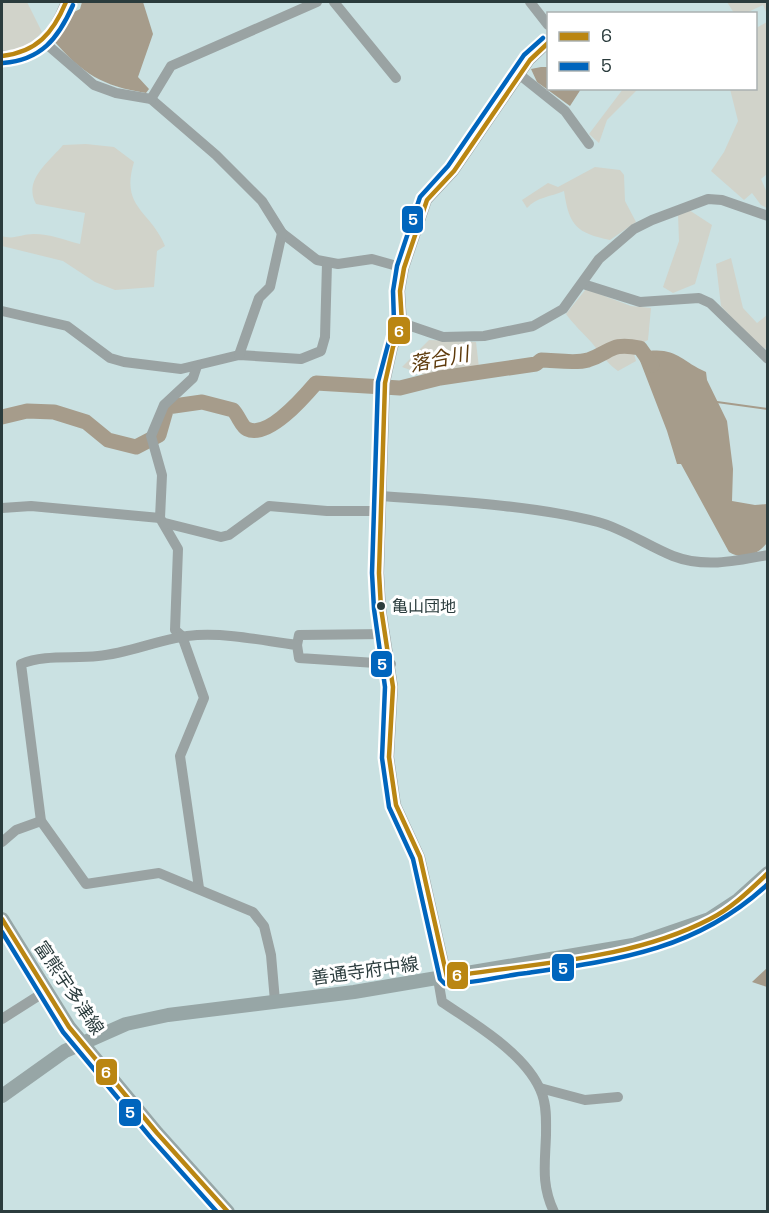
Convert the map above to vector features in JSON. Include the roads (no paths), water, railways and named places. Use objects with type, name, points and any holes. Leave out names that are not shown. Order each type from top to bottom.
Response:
[{"type":"main road","name":"善通寺府中線","points":[[2,1096],[49,1061],[82,1042],[101,1032],[145,1019],[443,978],[622,948],[690,928],[725,910],[768,873]]},
{"type":"main road","name":"富熊宇多津線","points":[[2,919],[46,991],[82,1042],[157,1133],[228,1212]]},
{"type":"street","points":[[2,56],[26,53],[44,42],[58,22],[66,2]]},
{"type":"street","points":[[151,99],[171,66],[317,2]]},
{"type":"street","points":[[334,2],[396,78]]},
{"type":"street","points":[[530,2],[547,23]]},
{"type":"street","points":[[44,42],[94,85],[116,93],[151,99],[216,155],[262,201],[282,233],[317,260],[327,263],[372,259],[404,268]]},
{"type":"street","points":[[547,45],[530,60],[454,171],[428,200],[404,268],[400,291],[402,323],[393,347],[383,399],[379,573],[393,687],[389,757],[396,805],[420,856],[443,978],[442,1002],[493,1036],[513,1054],[540,1088],[546,1119],[543,1182],[554,1212]]},
{"type":"street","points":[[520,75],[566,111],[589,144]]},
{"type":"street","points":[[402,323],[442,337],[506,332],[541,324],[563,309],[599,259],[634,229],[708,199],[722,200],[768,216]]},
{"type":"street","points":[[239,355],[259,298],[270,287],[282,233]]},
{"type":"street","points":[[2,311],[67,326],[110,358],[124,363],[180,369],[239,355],[302,359],[321,351],[326,337],[327,263]]},
{"type":"street","points":[[583,284],[640,302],[699,298],[710,303],[768,359]]},
{"type":"street","points":[[197,366],[193,378],[164,405],[152,439],[162,475],[162,520],[178,549],[175,630],[182,636],[204,698],[180,756],[200,888]]},
{"type":"street","points":[[380,496],[462,502],[600,522],[675,557],[698,562],[727,563],[768,555]]},
{"type":"street","points":[[2,508],[31,506],[131,513],[221,537],[229,536],[270,506],[327,511],[380,511]]},
{"type":"street","points":[[275,1001],[271,955],[260,918],[240,905],[159,873],[86,884],[41,822],[21,664],[35,658],[84,658],[122,654],[182,636],[199,634],[297,645]]},
{"type":"street","points":[[385,634],[299,635],[297,645],[299,658],[391,664]]},
{"type":"street","points":[[2,842],[16,830],[41,822]]},
{"type":"street","points":[[2,1019],[46,991]]},
{"type":"street","points":[[540,1088],[585,1100],[618,1097]]},
{"type":"waterway","name":"落合川","points":[[2,417],[27,411],[54,412],[86,422],[108,440],[136,447],[159,435],[167,407],[202,402],[233,410],[245,428],[256,430],[275,423],[316,383],[400,388],[440,378],[536,364],[541,360],[583,361],[623,346],[640,348],[652,365]]},
{"type":"waterway","points":[[717,402],[768,409]]},
{"type":"place","name":"亀山団地","points":[[381,606]]}]
